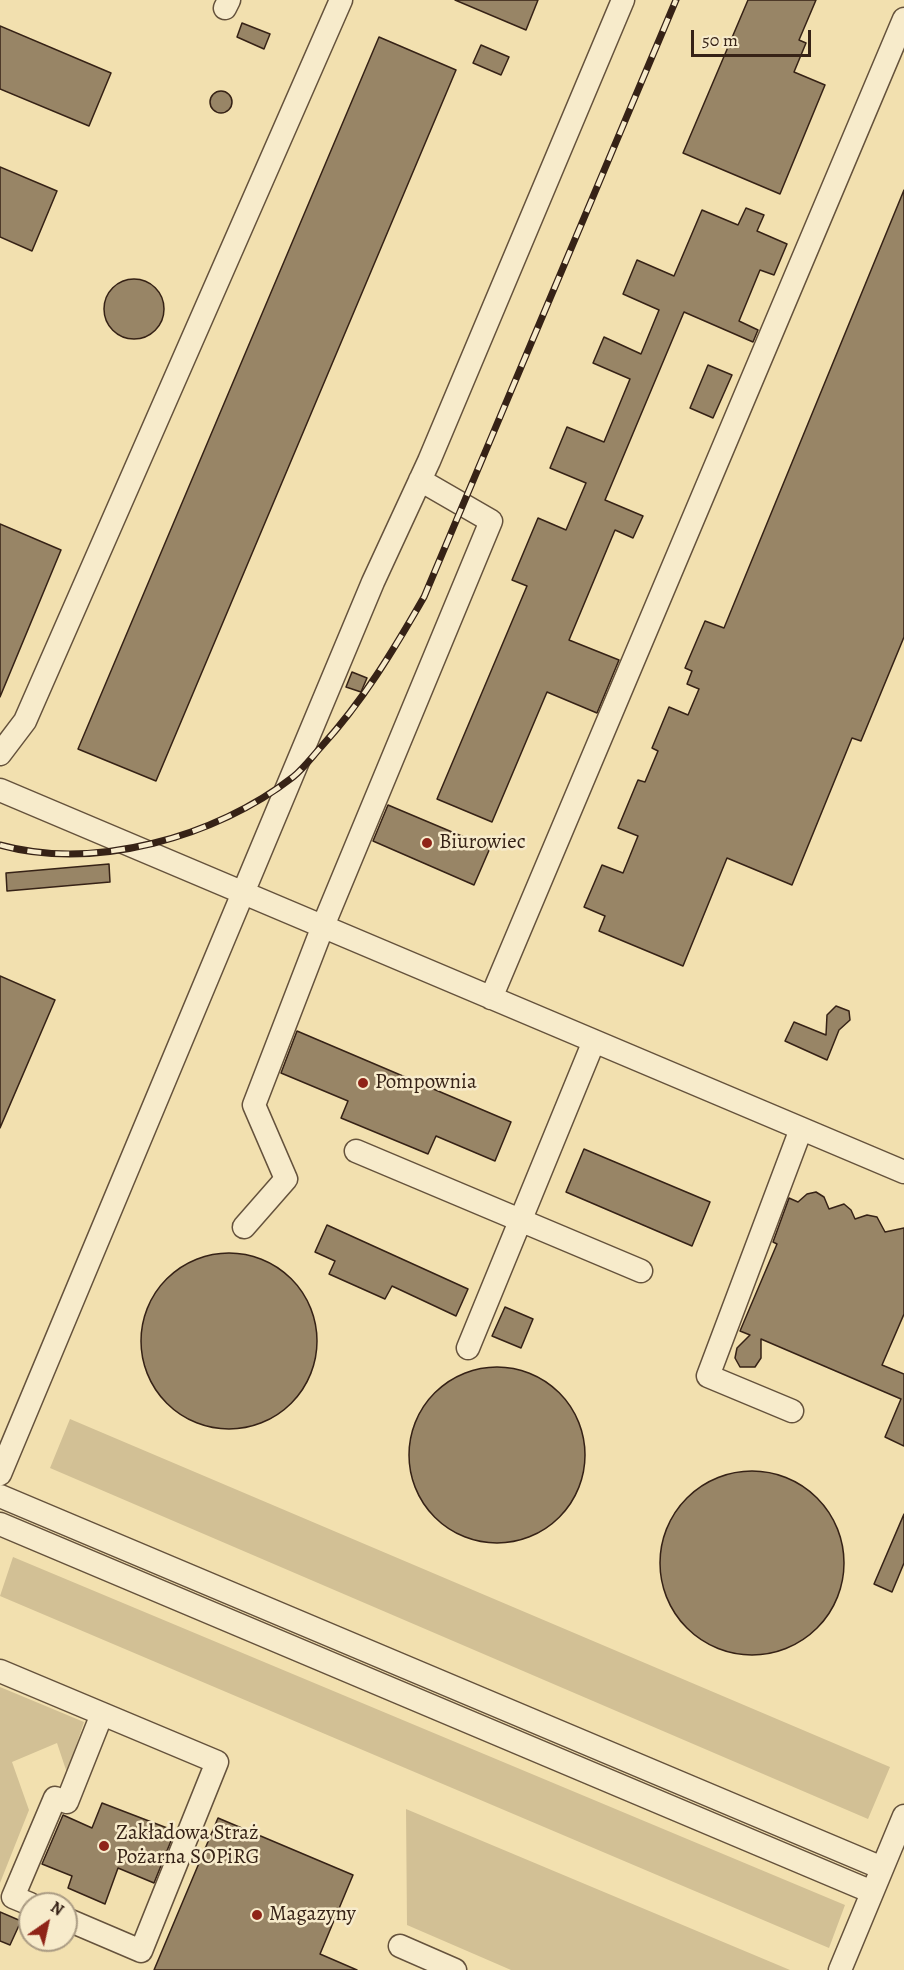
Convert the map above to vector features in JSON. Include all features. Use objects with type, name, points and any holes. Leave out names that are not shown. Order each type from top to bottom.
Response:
[{"type":"lane","points":[[0,754],[25,721],[341,0]]},
{"type":"lane","points":[[0,1474],[373,582],[420,480],[623,0]]},
{"type":"lane","points":[[491,998],[904,19]]},
{"type":"lane","points":[[244,1227],[286,1179],[254,1106],[323,926],[491,521],[420,480]]},
{"type":"lane","points":[[0,790],[904,1172]]},
{"type":"lane","points":[[468,1348],[594,1041]]},
{"type":"lane","points":[[792,1411],[708,1376],[801,1129]]},
{"type":"lane","points":[[356,1151],[641,1271]]},
{"type":"lane","points":[[0,1496],[882,1868]]},
{"type":"lane","points":[[0,1524],[872,1892]]},
{"type":"lane","points":[[0,1671],[217,1762],[141,1951],[78,1924]]},
{"type":"lane","points":[[18,1899],[12,1897],[55,1798],[67,1802],[102,1714]]},
{"type":"lane","points":[[840,1970],[904,1816]]},
{"type":"lane","points":[[400,1946],[455,1970]]},
{"type":"shaded area","points":[[70,1419],[890,1767],[868,1819],[50,1468]]},
{"type":"shaded area","points":[[13,1557],[845,1905],[829,1948],[0,1596]]},
{"type":"shaded area","points":[[0,1687],[84,1722],[67,1773],[57,1743],[12,1762],[29,1810],[0,1883]]},
{"type":"shaded area","points":[[406,1809],[790,1970],[511,1970],[407,1925]]},
{"type":"building","points":[[455,0],[538,0],[526,30]]},
{"type":"building","points":[[748,0],[816,0],[799,40],[806,43],[794,72],[825,85],[780,194],[683,153]]},
{"type":"building","points":[[242,23],[270,34],[264,49],[237,37]]},
{"type":"building","points":[[0,26],[111,73],[89,126],[0,89]]},
{"type":"building","points":[[379,37],[456,70],[156,781],[78,749]]},
{"type":"building","points":[[481,45],[509,57],[501,75],[473,63]]},
{"type":"building","points":[[221,91],[229,94],[232,102],[229,110],[221,113],[213,110],[210,102],[213,94]]},
{"type":"building","points":[[0,167],[57,191],[32,251],[0,237]]},
{"type":"building","points":[[904,190],[904,637],[861,741],[852,738],[792,885],[727,858],[683,966],[599,931],[605,916],[584,907],[602,865],[623,873],[638,836],[618,828],[638,780],[645,782],[658,751],[652,748],[669,707],[688,715],[699,689],[687,684],[692,671],[685,668],[705,621],[724,628]]},
{"type":"building","points":[[746,208],[764,215],[757,231],[787,244],[774,275],[760,270],[739,321],[758,330],[753,342],[684,312],[605,500],[643,516],[633,538],[615,530],[569,640],[619,660],[597,713],[547,692],[492,822],[437,799],[527,586],[512,580],[538,518],[566,530],[586,483],[550,468],[567,427],[604,442],[630,379],[593,363],[604,337],[641,354],[659,310],[623,294],[637,260],[674,276],[702,210],[738,225]]},
{"type":"building","points":[[128,279],[140,279],[151,284],[159,292],[164,309],[162,321],[151,334],[140,339],[128,339],[117,334],[109,326],[104,315],[104,303],[109,292],[117,284]]},
{"type":"building","points":[[708,365],[732,375],[713,418],[690,408]]},
{"type":"building","points":[[0,524],[61,550],[0,697]]},
{"type":"building","points":[[352,672],[367,678],[361,692],[346,687]]},
{"type":"building","name":"Biurowiec","points":[[388,805],[490,848],[474,885],[373,841]]},
{"type":"building","points":[[109,864],[110,882],[7,891],[6,873]]},
{"type":"building","points":[[0,976],[55,1000],[0,1128]]},
{"type":"building","points":[[836,1006],[849,1011],[850,1020],[839,1030],[827,1060],[785,1041],[794,1022],[826,1035],[827,1015]]},
{"type":"building","name":"Pompownia","points":[[297,1031],[511,1122],[495,1161],[436,1136],[428,1154],[341,1118],[348,1101],[281,1073]]},
{"type":"building","points":[[584,1149],[710,1202],[692,1246],[566,1192]]},
{"type":"building","points":[[816,1192],[824,1197],[829,1209],[844,1204],[851,1210],[855,1219],[867,1215],[877,1217],[885,1232],[904,1228],[904,1314],[882,1365],[904,1374],[904,1446],[885,1437],[901,1399],[761,1339],[761,1358],[755,1367],[740,1367],[735,1358],[737,1348],[750,1335],[740,1331],[777,1244],[773,1242],[789,1198],[798,1202],[807,1194]]},
{"type":"building","points":[[327,1225],[468,1289],[456,1316],[392,1286],[385,1299],[329,1274],[335,1261],[315,1252]]},
{"type":"building","points":[[229,1253],[246,1254],[263,1259],[292,1278],[311,1307],[316,1324],[316,1358],[311,1375],[292,1404],[263,1423],[246,1428],[229,1429],[212,1428],[195,1423],[166,1404],[147,1375],[142,1358],[141,1341],[142,1324],[147,1307],[166,1278],[195,1259],[212,1254]]},
{"type":"building","points":[[505,1307],[533,1319],[521,1348],[492,1336]]},
{"type":"building","points":[[497,1367],[514,1368],[531,1373],[560,1392],[579,1421],[584,1438],[584,1472],[579,1489],[560,1518],[531,1537],[514,1542],[497,1543],[480,1542],[463,1537],[434,1518],[415,1489],[410,1472],[409,1455],[410,1438],[415,1421],[434,1392],[463,1373],[480,1368]]},
{"type":"building","points":[[752,1471],[770,1472],[787,1478],[803,1486],[817,1498],[829,1512],[837,1528],[843,1545],[843,1581],[837,1598],[829,1614],[817,1628],[803,1640],[787,1648],[770,1654],[752,1655],[734,1654],[717,1648],[701,1640],[687,1628],[675,1614],[667,1598],[661,1581],[660,1563],[661,1545],[667,1528],[675,1512],[687,1498],[701,1486],[717,1478],[734,1472]]},
{"type":"building","points":[[904,1514],[904,1563],[892,1592],[874,1584]]},
{"type":"building","name":"Zakładowa Straż Pożarna SOPiRG","points":[[102,1803],[175,1831],[154,1883],[118,1868],[105,1904],[68,1888],[72,1876],[42,1864],[63,1815],[92,1828]]},
{"type":"building","name":"Magazyny","points":[[218,1818],[353,1875],[320,1954],[357,1970],[154,1970]]},
{"type":"building","points":[[0,1912],[18,1920],[18,1928],[10,1945],[0,1941]]},
{"type":"railway","points":[[0,845],[37,852],[75,854],[114,851],[192,832],[228,817],[293,777],[336,730],[377,675],[424,597],[676,0]]},
{"type":"place","name":"Biurowiec","points":[[427,843]]},
{"type":"place","name":"Pompownia","points":[[363,1083]]},
{"type":"place","name":"Zakładowa Straż Pożarna SOPiRG","points":[[104,1846]]},
{"type":"place","name":"Magazyny","points":[[257,1915]]}]
